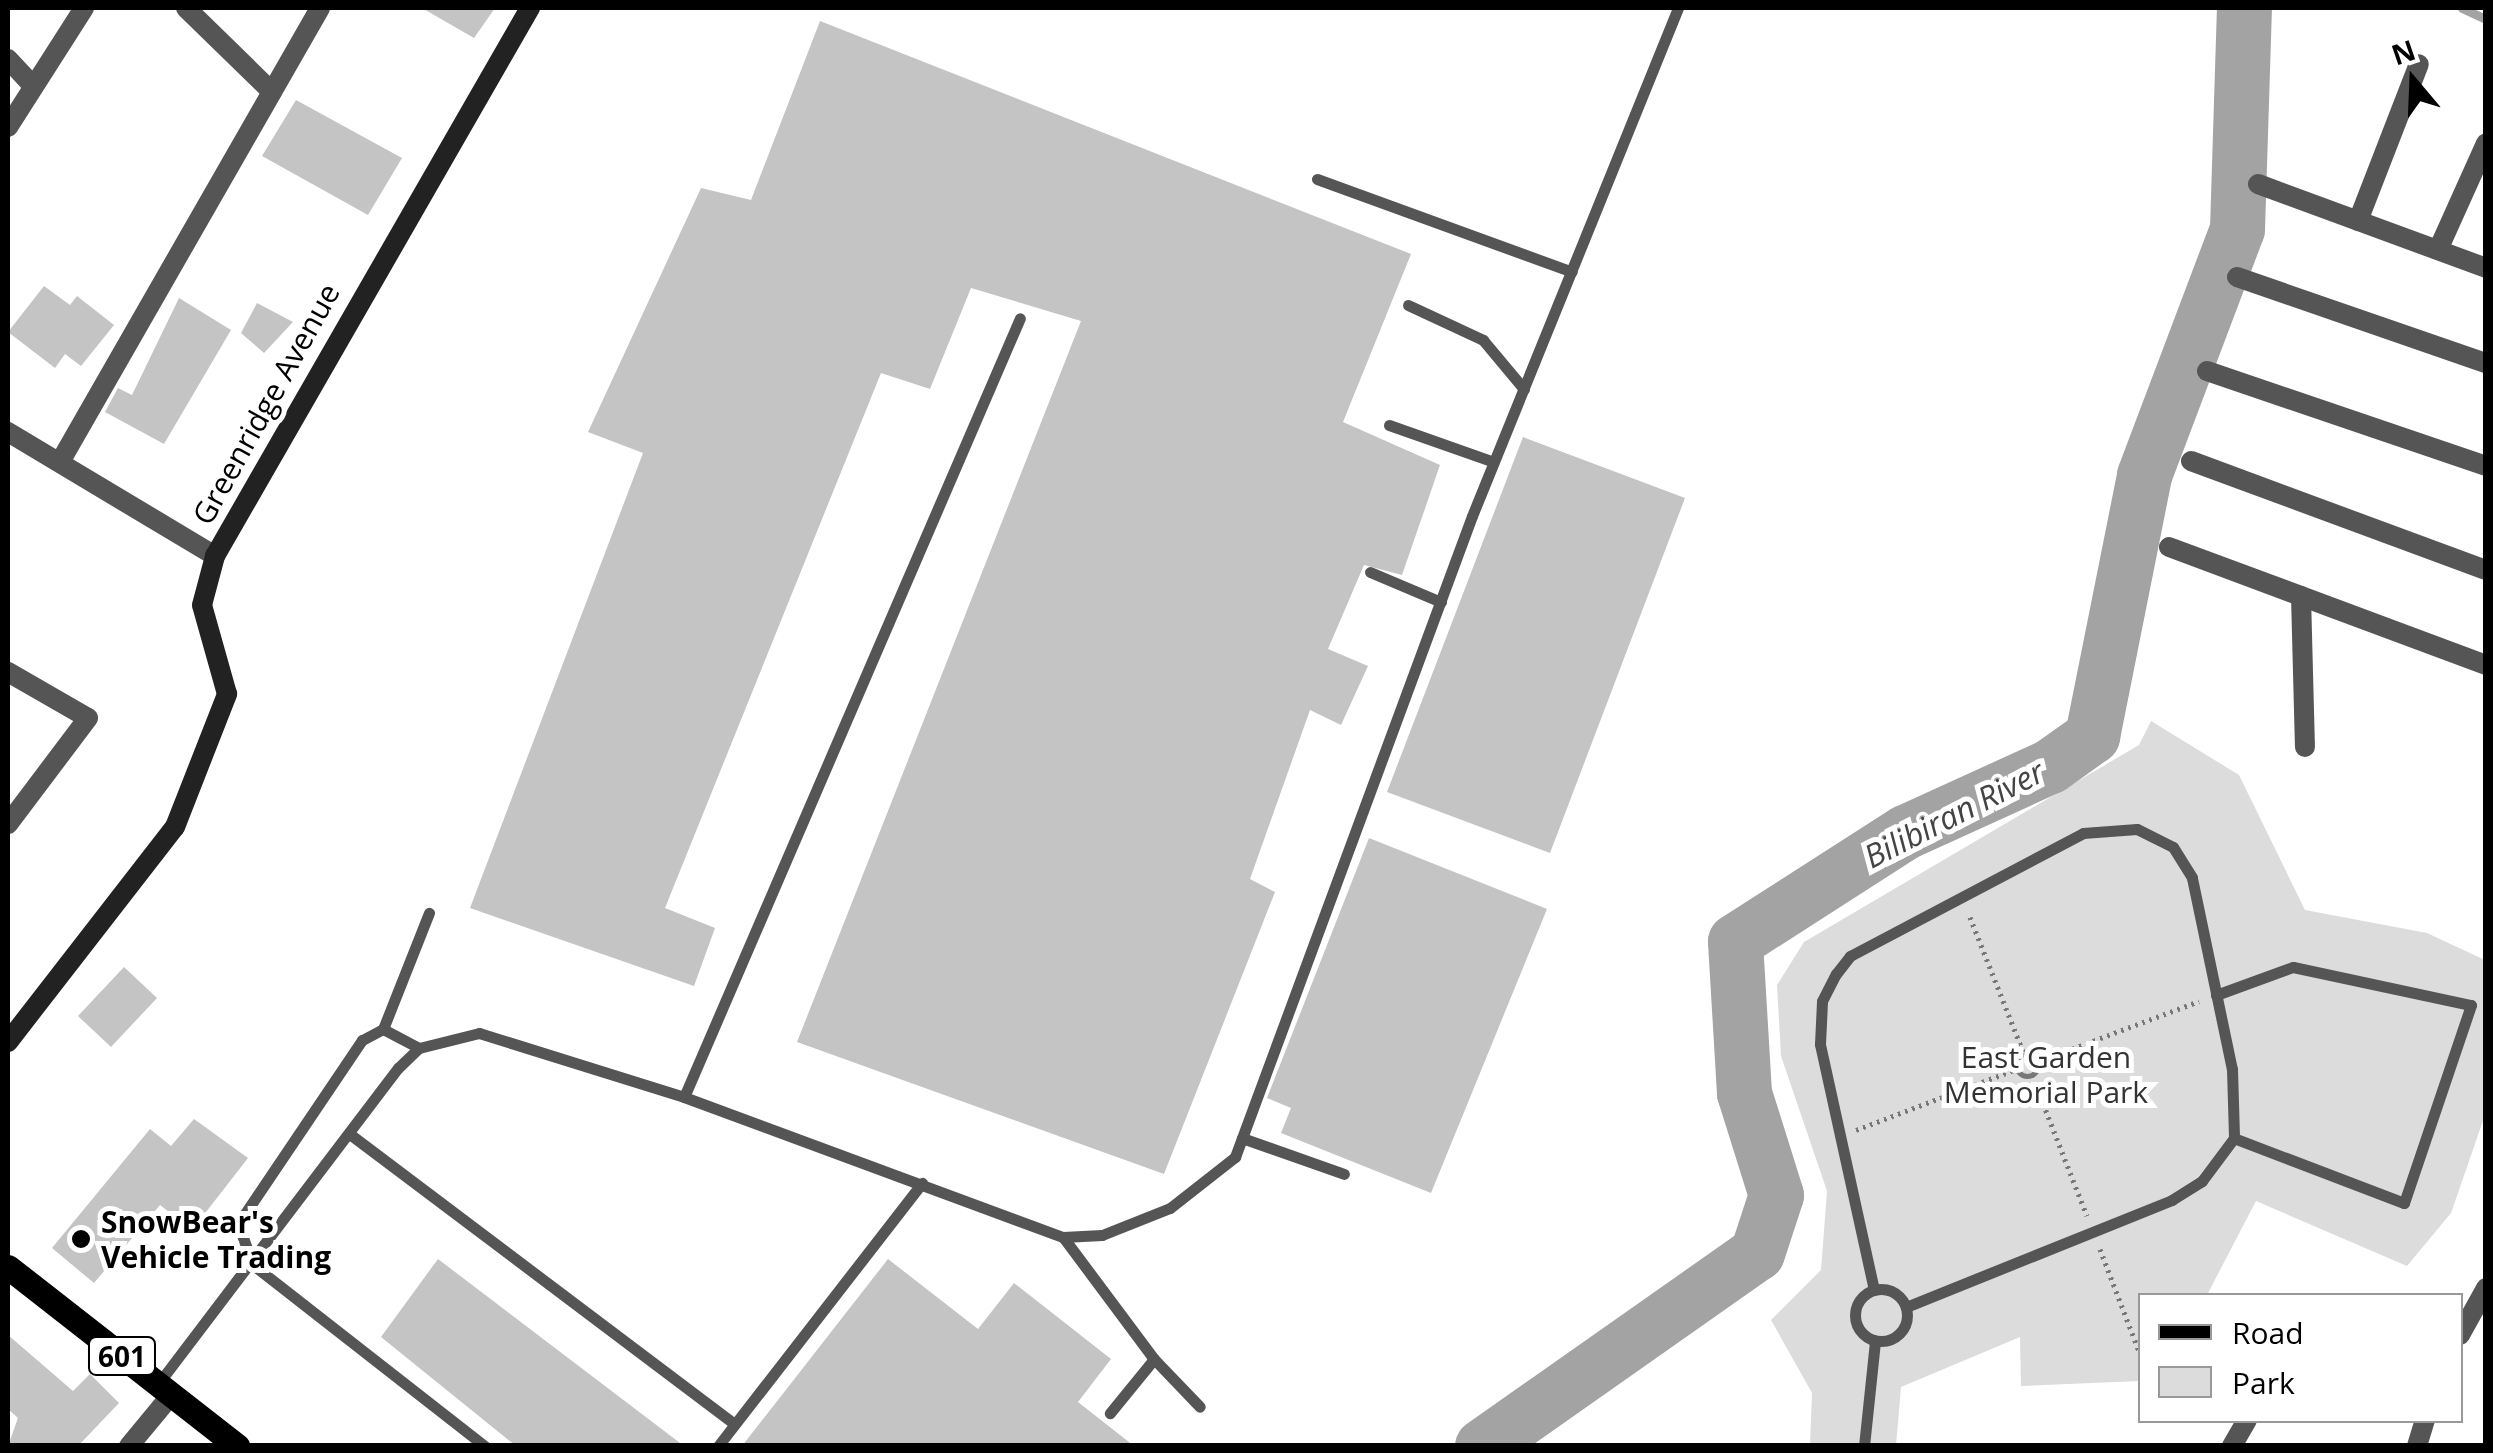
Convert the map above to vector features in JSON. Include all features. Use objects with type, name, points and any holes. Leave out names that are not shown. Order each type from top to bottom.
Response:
[{"type":"main road","name":"601","points":[[8,1267],[237,1446]]},
{"type":"street","points":[[8,127],[84,8]]},
{"type":"street","points":[[186,8],[272,92]]},
{"type":"street","points":[[60,462],[320,8]]},
{"type":"street","name":"Greenridge Avenue","points":[[8,1042],[175,827],[227,694],[202,605],[215,556],[530,8]]},
{"type":"street","points":[[8,59],[32,85]]},
{"type":"street","points":[[2358,221],[2419,64]]},
{"type":"street","points":[[2438,250],[2486,143]]},
{"type":"street","points":[[2258,184],[2486,268]]},
{"type":"street","points":[[2237,277],[2486,363]]},
{"type":"street","points":[[2207,371],[2486,466]]},
{"type":"street","points":[[8,432],[215,556]]},
{"type":"street","points":[[2190,460],[2486,570]]},
{"type":"street","points":[[2170,546],[2486,664]]},
{"type":"street","points":[[2301,596],[2305,747]]},
{"type":"street","points":[[8,672],[88,718],[8,824]]},
{"type":"street","points":[[2463,1330],[2486,1288]]},
{"type":"street","points":[[130,1446],[165,1389]]},
{"type":"street","points":[[2232,1446],[2245,1423]]},
{"type":"lane","points":[[165,1389],[252,1265],[419,1048],[479,1033],[520,1040],[684,1097],[922,1182],[1063,1238],[1102,1235],[1170,1208],[1234,1157],[1494,462],[1678,8]]},
{"type":"lane","points":[[1318,179],[1572,272]]},
{"type":"lane","points":[[1408,305],[1483,340],[1524,388]]},
{"type":"lane","points":[[684,1097],[1020,318]]},
{"type":"lane","points":[[1389,425],[1494,462]]},
{"type":"lane","points":[[1370,572],[1441,602]]},
{"type":"lane","points":[[1875,1342],[1893,1339],[1906,1307],[2172,1200],[2202,1182],[2234,1138],[2216,994],[2192,878],[2173,847],[2137,829],[2083,832],[1850,956],[1822,1000],[1820,1044],[1874,1290],[1906,1307]]},
{"type":"lane","points":[[430,913],[383,1029],[362,1040],[334,1077],[238,1224],[252,1265],[485,1446]]},
{"type":"lane","points":[[2216,994],[2293,966],[2471,1005],[2404,1204],[2234,1138]]},
{"type":"lane","points":[[383,1029],[419,1048]]},
{"type":"lane","points":[[351,1135],[734,1424]]},
{"type":"lane","points":[[1242,1138],[1344,1174]]},
{"type":"lane","points":[[718,1446],[922,1182]]},
{"type":"lane","points":[[1063,1238],[1154,1359],[1200,1407]]},
{"type":"lane","points":[[1864,1446],[1875,1342],[1854,1316],[1874,1290]]},
{"type":"lane","points":[[1110,1413],[1154,1359]]},
{"type":"path","points":[[1962,897],[2024,1054],[2038,1062]]},
{"type":"path","points":[[1840,1136],[2017,1069],[2032,1075],[2038,1062],[2216,994]]},
{"type":"path","points":[[2017,1069],[2024,1054]]},
{"type":"green space","name":"East Garden Memorial Park","points":[[2151,721],[2239,775],[2305,910],[2427,933],[2485,960],[2485,1115],[2451,1213],[2407,1266],[2256,1201],[2208,1293],[2138,1293],[2138,1381],[2021,1386],[2020,1337],[1901,1387],[1896,1445],[1810,1445],[1812,1393],[1771,1320],[1821,1270],[1827,1191],[1781,1056],[1777,985],[1804,942],[2139,745]]},
{"type":"building","points":[[422,8],[495,8],[474,38]]},
{"type":"building","points":[[820,21],[1411,254],[1343,422],[1440,465],[1402,575],[1364,565],[1328,649],[1368,666],[1341,725],[1310,710],[1250,879],[1275,892],[1164,1174],[797,1042],[1081,321],[971,288],[930,389],[881,373],[665,908],[715,928],[694,986],[470,908],[643,453],[588,432],[701,188],[751,200]]},
{"type":"building","points":[[296,100],[402,158],[368,215],[262,156]]},
{"type":"building","points":[[44,286],[70,305],[77,296],[114,325],[81,366],[65,354],[55,368],[8,332]]},
{"type":"building","points":[[179,298],[231,330],[164,444],[105,412],[118,388],[132,395]]},
{"type":"building","points":[[257,303],[293,322],[264,353],[241,333]]},
{"type":"building","points":[[1523,437],[1685,498],[1550,853],[1387,792]]},
{"type":"building","points":[[1369,838],[1547,909],[1431,1193],[1281,1133],[1291,1108],[1267,1098]]},
{"type":"building","points":[[124,967],[157,998],[111,1047],[78,1016]]},
{"type":"building","points":[[194,1119],[248,1158],[192,1230],[160,1205],[94,1283],[52,1248],[150,1129],[171,1146]]},
{"type":"building","points":[[438,1259],[684,1446],[516,1446],[381,1337]]},
{"type":"building","points":[[888,1259],[978,1329],[1014,1283],[1111,1359],[1078,1402],[1134,1446],[742,1446]]},
{"type":"building","points":[[8,1335],[73,1391],[90,1374],[119,1403],[78,1446],[8,1446],[18,1418],[8,1409]]},
{"type":"waterway","name":"Bilibiran River","points":[[1482,1446],[1757,1253],[1776,1195],[1744,1093],[1735,941],[1905,832],[2050,766],[2092,736],[2144,475],[2237,229],[2244,8]]},
{"type":"waterway","points":[[2462,8],[2486,19]]},
{"type":"place","name":"SnowBear's Vehicle Trading","points":[[81,1239]]}]
